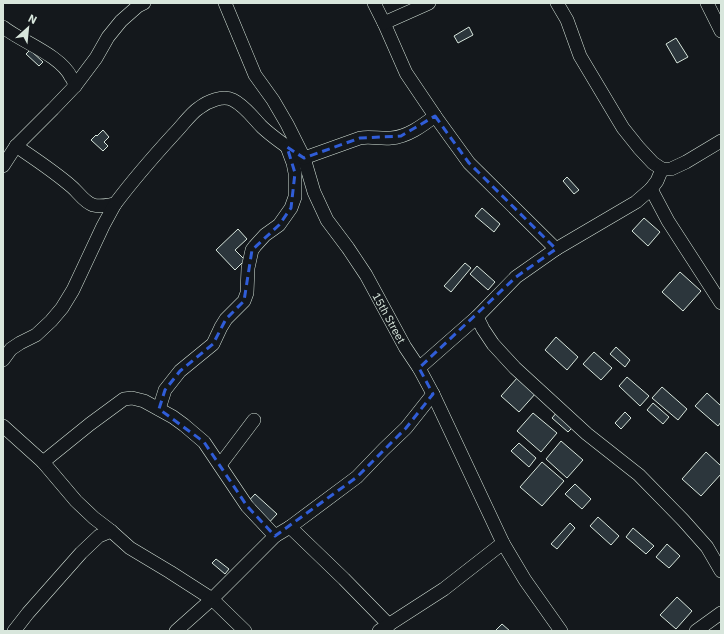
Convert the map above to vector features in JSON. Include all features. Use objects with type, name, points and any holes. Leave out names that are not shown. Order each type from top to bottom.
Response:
[{"type":"street","points":[[3,166],[16,146],[75,86],[96,58],[108,37],[121,21],[138,6],[144,3]]},
{"type":"street","name":"15th Street","points":[[225,3],[256,75],[287,124],[304,158],[314,192],[328,220],[366,275],[405,347],[419,368],[433,394],[503,543],[525,580],[558,629]]},
{"type":"street","points":[[374,3],[406,73],[434,116],[469,163],[556,249]]},
{"type":"street","points":[[384,23],[429,3]]},
{"type":"street","points":[[557,3],[567,20],[580,56],[623,128],[653,163],[662,168],[671,169],[686,162],[721,141]]},
{"type":"street","points":[[707,3],[721,31]]},
{"type":"street","points":[[3,27],[10,33],[33,45],[65,68],[71,76],[75,86]]},
{"type":"street","points":[[3,360],[11,349],[36,335],[62,308],[73,290],[115,204],[140,171],[184,122],[199,108],[211,101],[225,98],[234,100],[287,147],[304,158],[360,138],[391,138],[401,136],[420,127],[434,116]]},
{"type":"street","points":[[16,146],[72,187],[83,199],[100,206],[115,204]]},
{"type":"street","points":[[159,409],[165,390],[180,371],[213,344],[226,319],[244,301],[247,293],[248,268],[252,250],[265,235],[279,225],[291,208],[295,197],[295,173],[287,147]]},
{"type":"street","points":[[419,368],[477,317],[516,277],[556,249],[636,202],[652,189],[662,168]]},
{"type":"street","points":[[652,189],[672,227],[721,303]]},
{"type":"street","points":[[477,317],[493,344],[515,368],[587,434],[639,476],[684,520],[707,547],[721,571]]},
{"type":"street","points":[[176,631],[212,599],[275,536],[290,527],[357,477],[406,428],[433,394]]},
{"type":"street","points":[[43,462],[124,399],[132,398],[144,401],[184,425],[204,442],[247,506],[275,536]]},
{"type":"street","points":[[220,465],[254,420]]},
{"type":"street","points":[[3,426],[43,462],[94,518],[130,548],[212,599],[245,631]]},
{"type":"street","points":[[290,527],[344,579],[384,628],[444,590],[503,543]]},
{"type":"street","points":[[14,631],[81,553],[99,536],[111,531]]},
{"type":"street","points":[[696,631],[721,614]]},
{"type":"highlighted area","points":[[435,116],[469,163],[556,249],[516,277],[419,368],[433,394],[406,428],[357,477],[275,536],[247,506],[204,442],[159,409],[165,390],[180,371],[213,344],[226,319],[244,301],[252,250],[279,225],[291,208],[295,173],[287,147],[304,158],[360,138],[401,136]]},
{"type":"building","points":[[469,27],[473,35],[458,43],[454,36]]},
{"type":"building","points":[[676,38],[688,57],[677,63],[666,44]]},
{"type":"building","points":[[30,50],[43,62],[39,66],[26,54]]},
{"type":"building","points":[[103,130],[109,137],[104,142],[108,146],[103,151],[91,140]]},
{"type":"building","points":[[567,177],[579,190],[574,194],[563,181]]},
{"type":"building","points":[[482,208],[500,224],[494,232],[475,216]]},
{"type":"building","points":[[644,218],[660,232],[648,246],[632,231]]},
{"type":"building","points":[[238,229],[247,239],[235,250],[245,260],[235,270],[216,250]]},
{"type":"building","points":[[465,263],[471,268],[451,292],[444,286]]},
{"type":"building","points":[[477,266],[495,282],[488,290],[470,274]]},
{"type":"building","points":[[680,272],[701,291],[683,311],[662,292]]},
{"type":"building","points":[[556,337],[578,357],[567,370],[545,350]]},
{"type":"building","points":[[616,347],[630,360],[625,367],[610,354]]},
{"type":"building","points":[[594,352],[612,368],[601,380],[583,364]]},
{"type":"building","points":[[518,377],[536,393],[519,412],[501,396]]},
{"type":"building","points":[[627,377],[649,396],[640,406],[619,386]]},
{"type":"building","points":[[662,387],[687,409],[678,420],[652,398]]},
{"type":"building","points":[[707,393],[721,406],[721,422],[718,426],[695,406]]},
{"type":"building","points":[[653,403],[669,417],[663,424],[647,410]]},
{"type":"building","points":[[558,411],[574,426],[568,432],[552,418]]},
{"type":"building","points":[[625,412],[631,418],[621,429],[615,423]]},
{"type":"building","points":[[533,413],[557,433],[541,452],[517,431]]},
{"type":"building","points":[[561,441],[583,460],[567,478],[546,459]]},
{"type":"building","points":[[519,443],[536,458],[529,467],[511,451]]},
{"type":"building","points":[[706,452],[721,466],[721,474],[701,496],[682,479]]},
{"type":"building","points":[[542,462],[564,481],[542,506],[520,487]]},
{"type":"building","points":[[575,484],[591,499],[582,509],[565,494]]},
{"type":"building","points":[[255,494],[277,514],[264,528],[242,508]]},
{"type":"building","points":[[598,517],[619,536],[611,545],[590,526]]},
{"type":"building","points":[[570,523],[575,528],[557,549],[551,544]]},
{"type":"building","points":[[633,528],[654,546],[646,554],[626,537]]},
{"type":"building","points":[[667,544],[680,556],[669,568],[656,557]]},
{"type":"building","points":[[216,559],[229,569],[225,574],[212,563]]},
{"type":"building","points":[[677,597],[692,611],[676,629],[660,615]]},
{"type":"building","points":[[502,624],[510,631],[495,631]]}]
